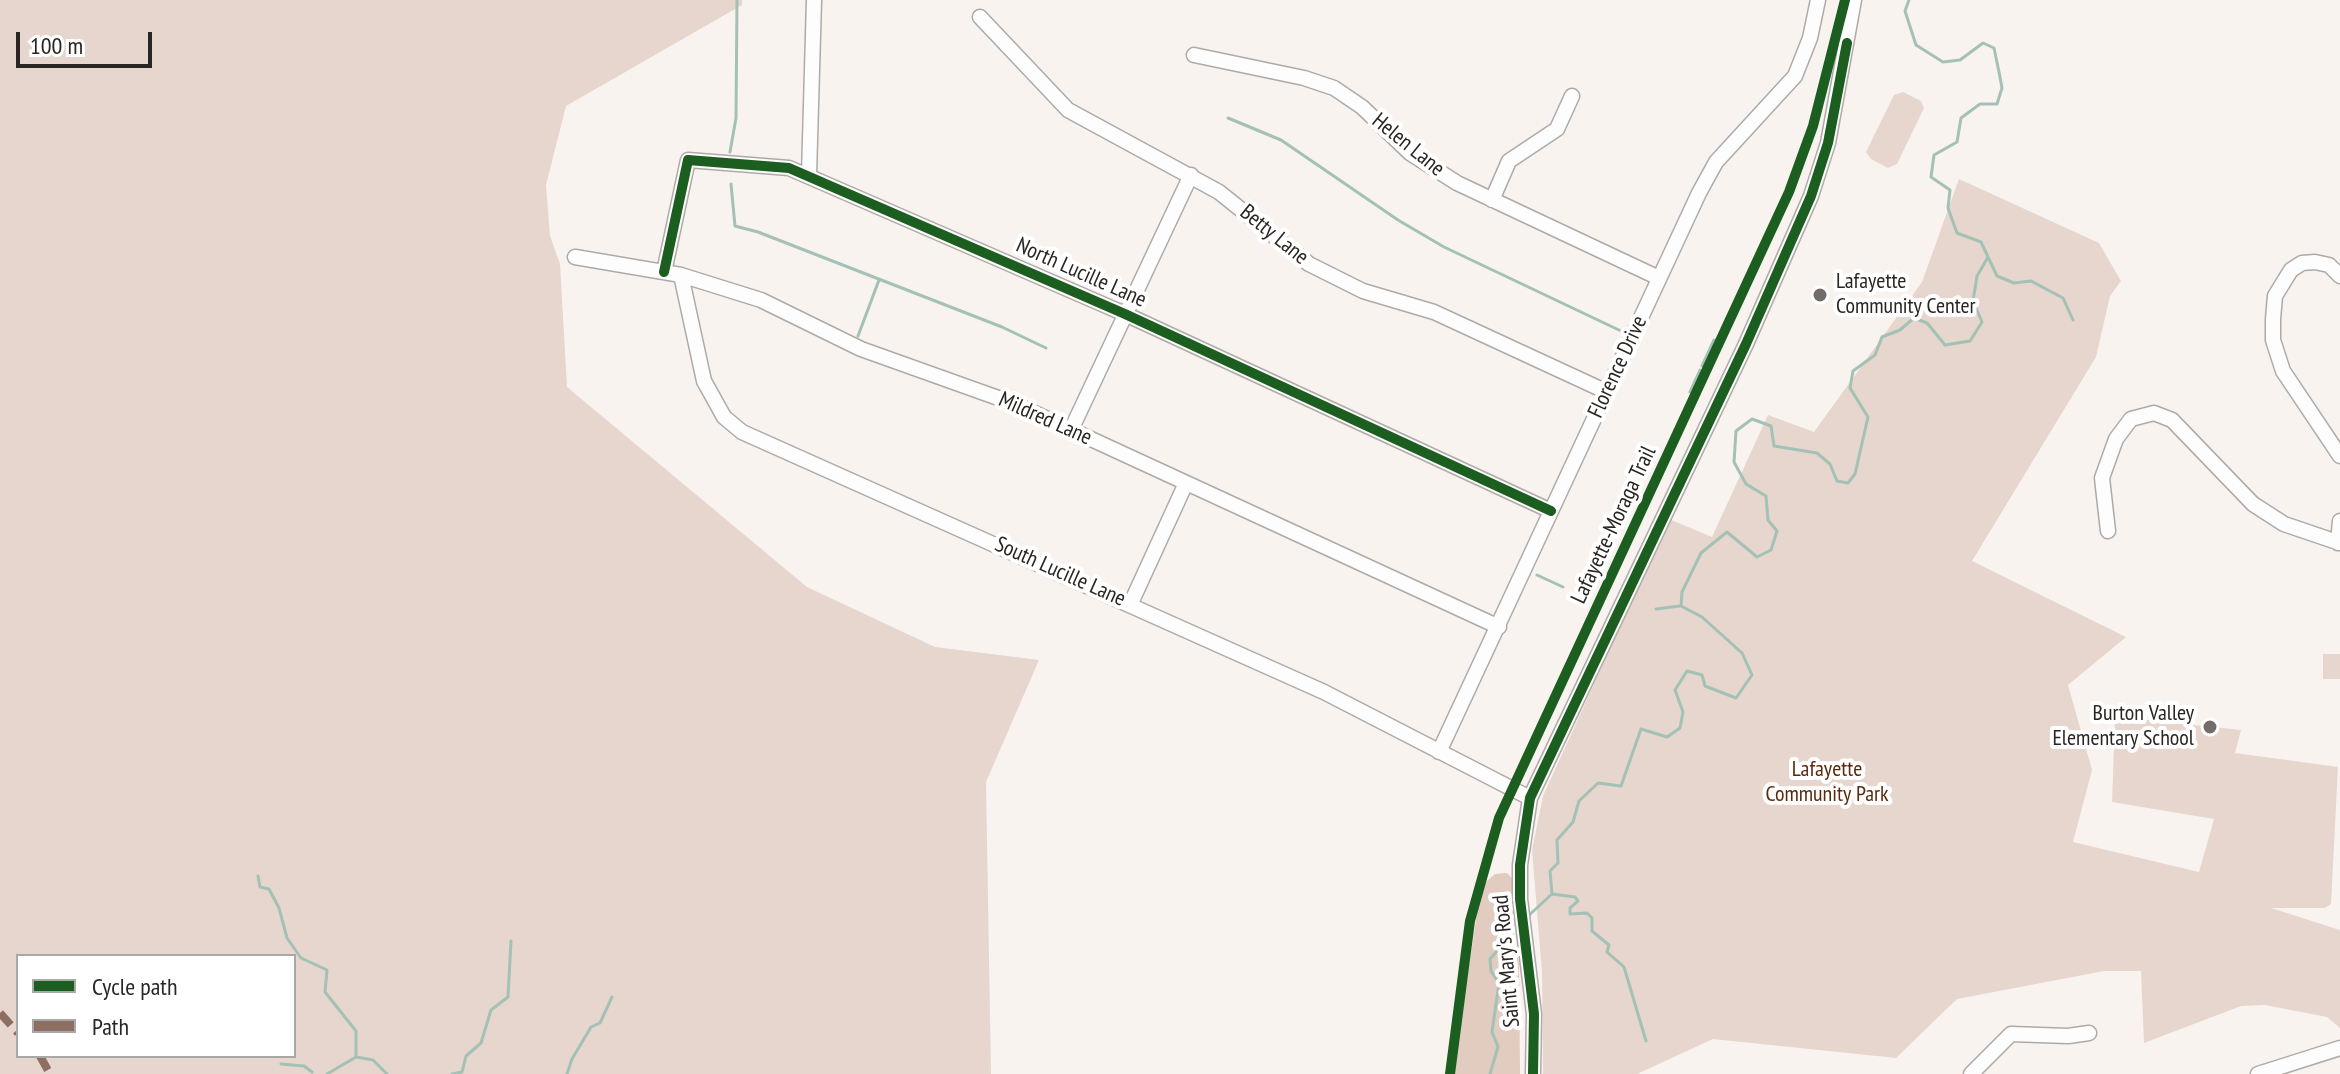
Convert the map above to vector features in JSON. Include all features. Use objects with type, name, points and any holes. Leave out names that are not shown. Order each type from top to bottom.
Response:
[{"type":"street","points":[[809,175],[814,0]]},
{"type":"street","name":"Florence Drive","points":[[1439,752],[1716,162],[1795,76],[1810,38],[1818,0]]},
{"type":"street","name":"Saint Mary's Road","points":[[1533,1074],[1534,1014],[1520,899],[1522,840],[1530,798],[1740,358],[1811,196],[1828,143],[1854,0]]},
{"type":"street","name":"Betty Lane","points":[[980,17],[1068,110],[1191,175],[1229,199],[1290,251],[1335,278],[1434,312],[1607,392]]},
{"type":"street","name":"Helen Lane","points":[[1194,55],[1304,78],[1334,88],[1362,107],[1422,162],[1492,200],[1659,278]]},
{"type":"street","points":[[1492,200],[1509,161],[1557,129],[1572,96]]},
{"type":"street","name":"North Lucille Lane","points":[[664,272],[688,160],[782,166],[809,175],[1125,314],[1551,511]]},
{"type":"street","points":[[1071,430],[1191,175]]},
{"type":"street","name":"Mildred Lane","points":[[575,257],[681,275],[761,300],[847,343],[986,392],[1499,627]]},
{"type":"street","points":[[2340,276],[2329,265],[2315,262],[2302,263],[2291,270],[2275,296],[2273,319],[2273,340],[2283,371],[2340,456]]},
{"type":"street","name":"South Lucille Lane","points":[[681,275],[704,381],[716,406],[731,425],[1324,692],[1530,798]]},
{"type":"street","points":[[2108,531],[2102,478],[2116,439],[2131,419],[2154,413],[2172,420],[2253,504],[2284,524],[2339,543],[2340,521]]},
{"type":"street","points":[[1131,603],[1186,483]]},
{"type":"street","points":[[1971,1074],[2011,1034],[2068,1036],[2089,1033]]},
{"type":"street","points":[[2266,1073],[2340,1048]]},
{"type":"green space","points":[[0,0],[742,0],[742,5],[566,106],[546,185],[550,236],[560,264],[567,387],[807,587],[935,647],[1039,660],[986,782],[991,1074],[0,1074]]},
{"type":"green space","points":[[1903,92],[1921,101],[1924,108],[1897,164],[1888,168],[1871,159],[1866,152],[1894,95]]},
{"type":"green space","name":"Lafayette Community Park","points":[[1959,179],[2099,243],[2121,281],[2110,296],[2096,357],[1972,561],[2126,637],[2068,685],[2092,770],[2073,842],[2199,872],[2214,819],[2112,802],[2115,719],[2119,717],[2241,730],[2235,753],[2338,767],[2331,904],[2325,908],[2271,908],[2340,930],[2340,1028],[2327,1017],[2265,1005],[2241,1006],[2144,1043],[2141,971],[2104,971],[1957,999],[1896,1058],[1713,1039],[1637,1074],[1543,1074],[1542,972],[1532,850],[1543,796],[1669,519],[1712,537],[1768,415],[1814,432],[1922,282]]},
{"type":"green space","points":[[2323,654],[2340,654],[2340,679],[2323,679]]},
{"type":"shaded area","points":[[1507,873],[1517,883],[1513,941],[1519,962],[1520,1074],[1452,1074],[1459,1037],[1456,1004],[1466,987],[1479,900],[1486,882],[1495,874]]},
{"type":"waterway","points":[[730,152],[736,118],[737,0]]},
{"type":"waterway","points":[[1527,917],[1552,894],[1550,871],[1558,863],[1557,840],[1573,822],[1579,801],[1598,783],[1621,786],[1641,729],[1667,737],[1680,728],[1683,712],[1675,690],[1687,671],[1702,675],[1705,686],[1736,698],[1752,675],[1742,653],[1702,617],[1681,606],[1682,592],[1701,553],[1727,532],[1757,557],[1771,550],[1777,531],[1768,520],[1766,496],[1746,484],[1734,462],[1736,431],[1752,419],[1771,426],[1774,446],[1817,453],[1830,464],[1837,481],[1848,483],[1855,474],[1868,417],[1850,388],[1853,371],[1875,355],[1882,337],[1900,330],[1914,318],[1927,323],[1945,345],[1970,341],[1982,322],[1973,301],[1977,276],[1988,257],[1981,242],[1957,233],[1948,208],[1950,190],[1931,177],[1934,155],[1957,142],[1961,118],[1980,104],[1997,104],[2002,88],[1994,48],[1983,43],[1960,60],[1943,62],[1916,45],[1905,11],[1909,0]]},
{"type":"waterway","points":[[1228,118],[1281,140],[1398,220],[1444,247],[1621,331]]},
{"type":"waterway","points":[[731,184],[735,226],[758,232],[1002,327],[1046,348]]},
{"type":"waterway","points":[[1988,257],[1997,276],[2014,283],[2031,281],[2063,298],[2073,320]]},
{"type":"waterway","points":[[858,336],[879,280]]},
{"type":"waterway","points":[[1702,366],[1714,340]]},
{"type":"waterway","points":[[1690,392],[1700,370]]},
{"type":"waterway","points":[[1537,575],[1563,587]]},
{"type":"waterway","points":[[1656,609],[1680,606]]},
{"type":"waterway","points":[[258,876],[260,887],[269,889],[279,908],[287,938],[301,958],[327,970],[325,992],[356,1031],[356,1057]]},
{"type":"waterway","points":[[1552,894],[1575,897],[1578,901],[1570,908],[1570,914],[1587,913],[1592,918],[1592,931],[1609,945],[1607,952],[1624,967],[1646,1041]]},
{"type":"waterway","points":[[1490,1074],[1498,1047],[1492,1032],[1499,983],[1491,971],[1490,959],[1498,950],[1498,931],[1505,920],[1516,919]]},
{"type":"waterway","points":[[452,1074],[462,1072],[466,1056],[481,1043],[491,1010],[508,997],[511,941]]},
{"type":"waterway","points":[[567,1074],[572,1059],[591,1027],[600,1023],[612,997]]},
{"type":"waterway","points":[[327,1074],[356,1057],[373,1060],[387,1074]]},
{"type":"waterway","points":[[281,1064],[304,1066],[312,1072]]},
{"type":"marked path","points":[[0,1013],[16,1031]]},
{"type":"marked path","points":[[41,1058],[50,1074]]},
{"type":"cycle path","name":"Lafayette-Moraga Trail","points":[[1450,1074],[1470,921],[1499,818],[1789,192],[1813,126],[1845,0]]},
{"type":"cycle path","points":[[1533,1074],[1534,1014],[1520,899],[1520,865],[1530,798],[1746,344],[1811,196],[1828,143],[1847,43]]},
{"type":"cycle path","points":[[664,272],[688,160],[789,168],[1125,314],[1551,511]]},
{"type":"place","name":"Lafayette Community Center","points":[[1820,295]]},
{"type":"place","name":"Burton Valley Elementary School","points":[[2210,727]]}]
